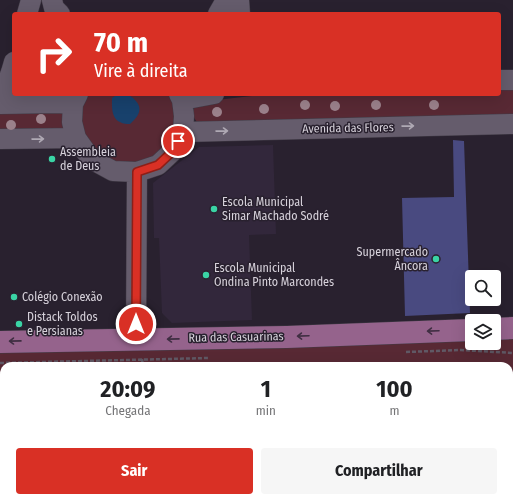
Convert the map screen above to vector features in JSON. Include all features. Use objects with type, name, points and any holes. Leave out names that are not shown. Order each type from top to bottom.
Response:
[{"type":"main road","points":[[501,329],[513,328]]},
{"type":"main road","name":"Rua das Casuarinas","points":[[0,342],[295,336],[465,330]]},
{"type":"street","points":[[28,12],[31,0]]},
{"type":"street","points":[[52,0],[54,8],[58,12]]},
{"type":"street","points":[[219,12],[226,0]]},
{"type":"street","points":[[239,0],[240,12]]},
{"type":"street","points":[[0,93],[10,78],[12,70]]},
{"type":"street","points":[[501,80],[513,80]]},
{"type":"street","points":[[0,104],[38,99],[56,102],[75,99],[72,122],[76,138],[91,159],[113,171],[137,172],[158,165],[173,151],[183,132],[184,116],[180,97],[191,96]]},
{"type":"street","name":"Avenida das Flores","points":[[183,132],[513,124]]},
{"type":"street","points":[[0,139],[76,138]]},
{"type":"street","points":[[136,339],[137,172]]},
{"type":"shaded area","points":[[501,87],[513,87],[513,118],[199,124],[194,119],[193,110],[199,102],[251,96],[501,96]]},
{"type":"shaded area","points":[[84,96],[172,96],[178,130],[157,157],[137,167],[100,159],[81,135],[78,106]]},
{"type":"shaded area","points":[[0,111],[65,113],[63,129],[0,132]]},
{"type":"shaded area","points":[[273,145],[276,234],[249,235],[252,320],[172,323],[162,313],[159,238],[154,238],[153,183],[199,147]]},
{"type":"shaded area","points":[[501,337],[513,337],[513,362],[0,362],[0,351],[465,338],[465,350],[501,350]]},
{"type":"water","points":[[115,96],[130,96],[138,103],[139,113],[130,124],[121,123],[115,118],[112,108],[112,98]]},
{"type":"building","name":"Supermercado Âncora","points":[[453,140],[464,141],[468,270],[465,270],[465,306],[470,306],[470,313],[405,316],[402,198],[454,197]]},
{"type":"place","name":"Assembleia de Deus","points":[[52,159]]},
{"type":"place","name":"Escola Municipal Simar Machado Sodré","points":[[214,209]]},
{"type":"place","name":"Supermercado Âncora","points":[[436,259]]},
{"type":"place","name":"Escola Municipal Ondina Pinto Marcondes","points":[[206,275]]},
{"type":"place","name":"Colégio Conexão","points":[[14,297]]},
{"type":"place","name":"Distack Toldos e Persianas","points":[[19,324]]},
{"type":"route","points":[[136,324],[137,172],[158,165],[173,151],[178,141]]}]
